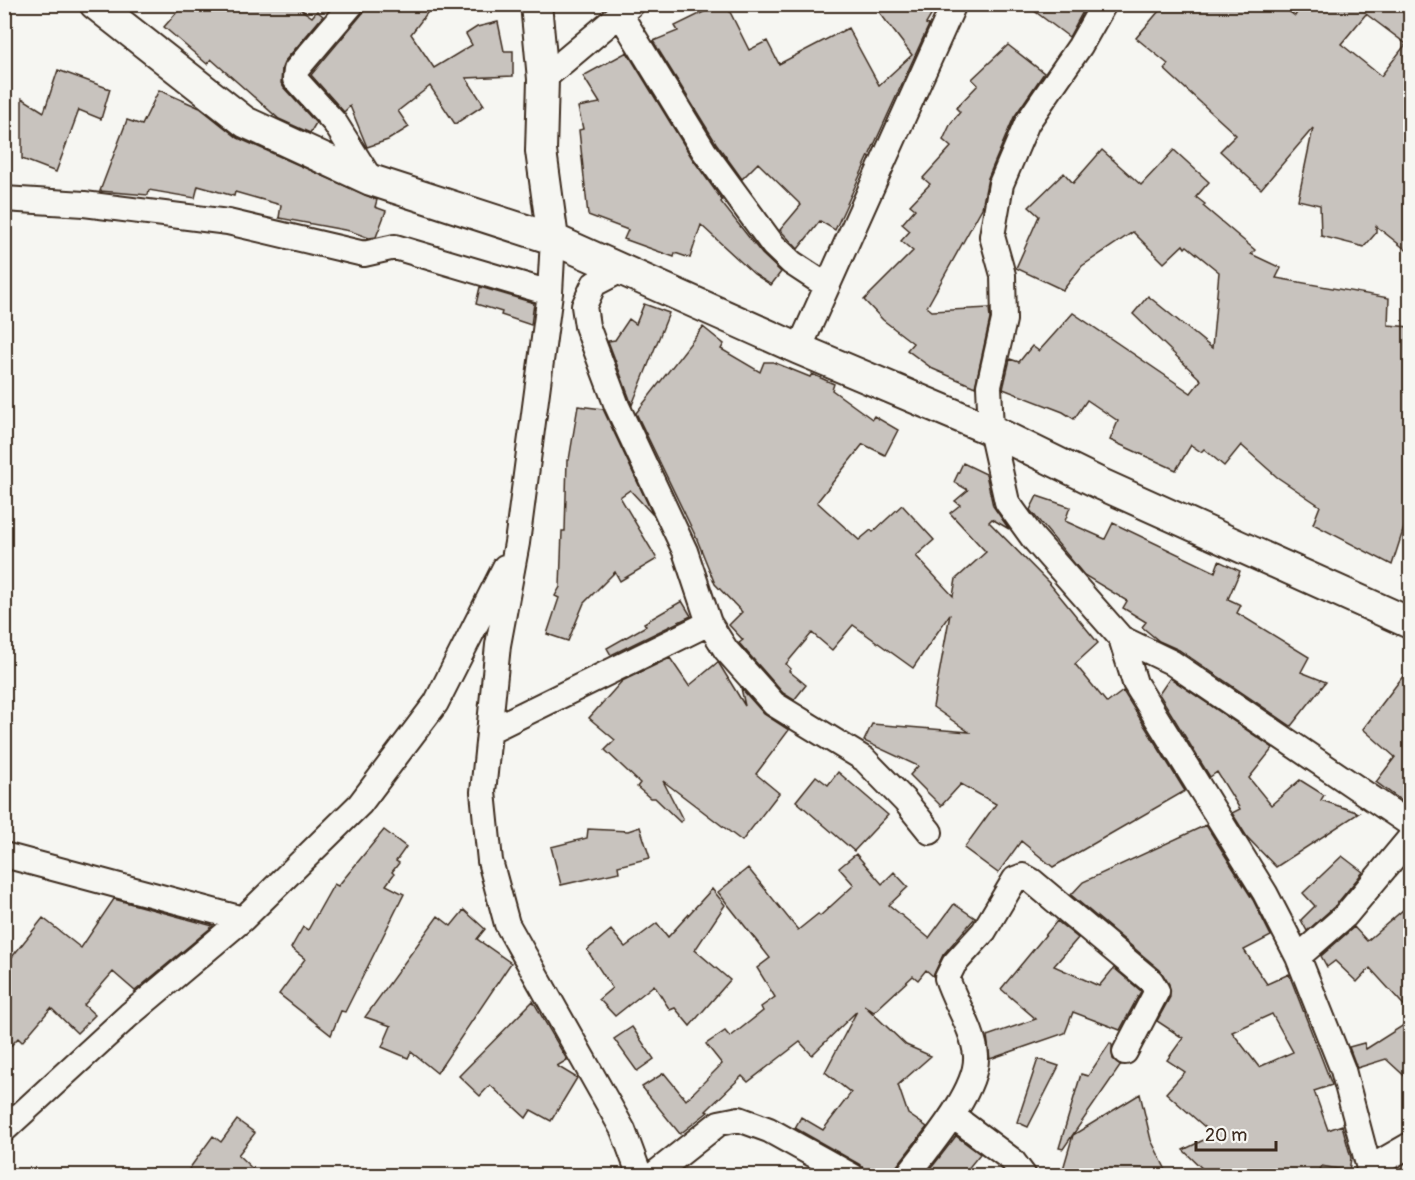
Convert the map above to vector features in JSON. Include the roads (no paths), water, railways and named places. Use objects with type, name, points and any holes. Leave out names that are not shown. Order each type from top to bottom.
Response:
[{"type":"street","points":[[95,4],[245,122],[371,180],[553,239],[799,349],[991,430],[1101,484],[1410,623]]},
{"type":"street","points":[[352,4],[296,70],[295,79],[335,123],[371,180]]},
{"type":"street","points":[[536,4],[543,79],[541,151],[553,239],[550,292],[517,543],[498,645],[483,792],[490,861],[507,924],[623,1130],[640,1176]]},
{"type":"street","points":[[799,349],[954,4]]},
{"type":"street","points":[[1104,4],[1027,123],[1001,184],[992,236],[1003,275],[1004,320],[989,386],[991,430],[1007,502],[1033,538],[1121,638],[1171,662],[1410,824]]},
{"type":"street","points":[[543,79],[626,9],[704,151],[773,245],[792,263],[827,286]]},
{"type":"street","points":[[4,199],[84,204],[228,222],[364,254],[395,247],[550,292]]},
{"type":"street","points":[[621,270],[594,284],[584,306],[587,326],[617,406],[685,551],[709,623],[726,650],[774,704],[864,759],[905,801],[930,832]]},
{"type":"street","points":[[4,1130],[129,1015],[243,919],[360,804],[436,703],[517,543]]},
{"type":"street","points":[[490,730],[709,623]]},
{"type":"street","points":[[1121,638],[1135,683],[1265,892],[1298,957],[1343,1070],[1370,1172],[1410,1145]]},
{"type":"street","points":[[1298,957],[1345,916],[1410,838]]},
{"type":"street","points":[[4,855],[243,919]]},
{"type":"street","points":[[907,1176],[953,1116],[975,1071],[976,1056],[947,978],[954,964],[984,931],[1014,879],[1023,876],[1151,981],[1157,990],[1125,1052]]},
{"type":"street","points":[[953,1116],[1012,1160],[1024,1176]]},
{"type":"street","points":[[652,1176],[719,1123],[739,1119],[769,1130],[852,1176]]}]
